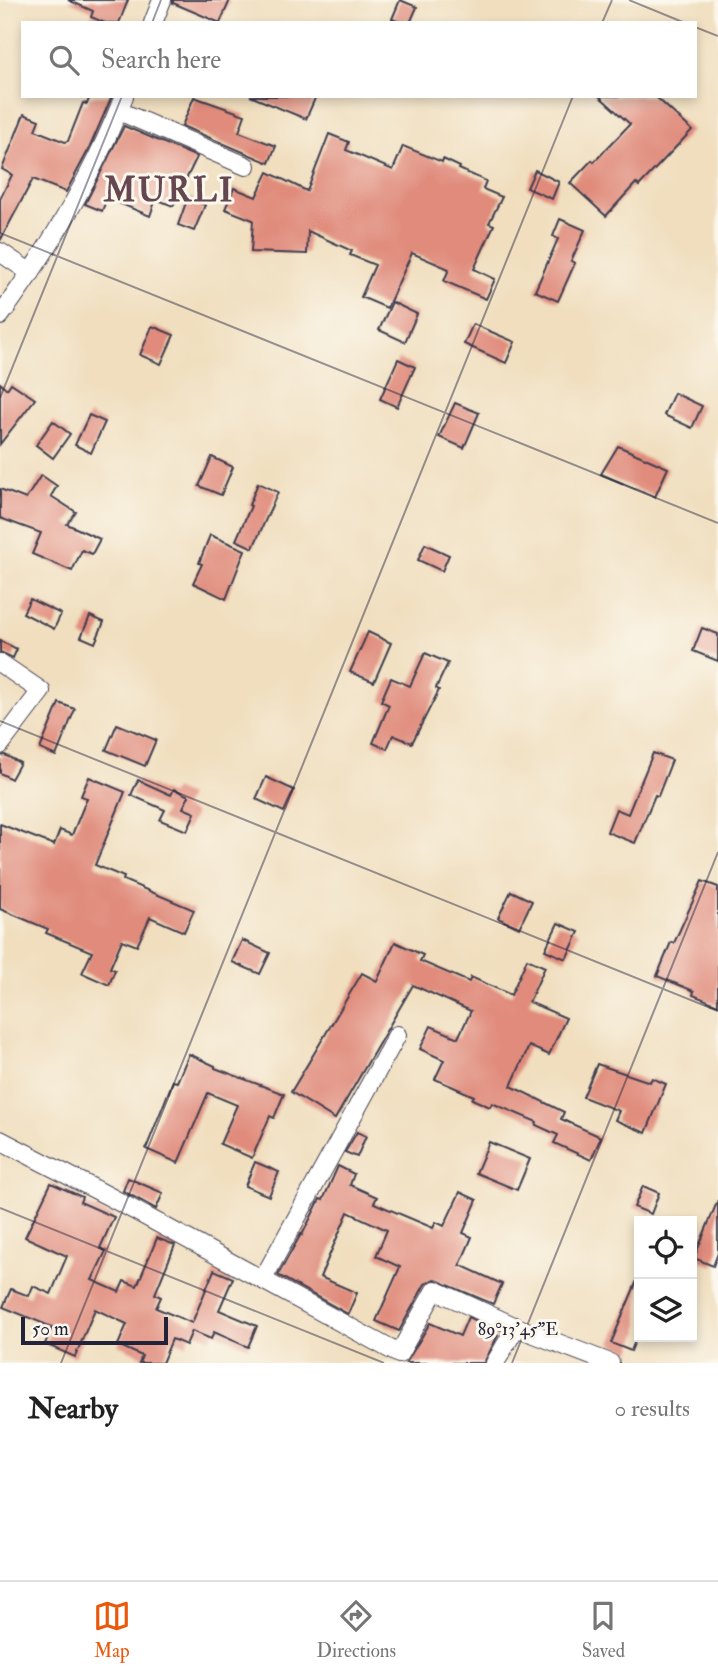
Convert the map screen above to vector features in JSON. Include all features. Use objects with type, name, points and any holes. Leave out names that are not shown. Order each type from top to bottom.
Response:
[{"type":"street","points":[[154,21],[162,0]]},
{"type":"street","points":[[0,316],[31,274],[73,202],[121,103],[246,166]]},
{"type":"street","points":[[0,252],[31,274]]},
{"type":"street","points":[[0,663],[41,691],[0,745]]},
{"type":"street","points":[[263,1279],[397,1035]]},
{"type":"street","points":[[0,1140],[399,1354],[435,1290],[516,1327],[610,1363]]},
{"type":"street","points":[[495,1363],[516,1327]]},
{"type":"building","points":[[68,0],[128,0],[120,21],[100,21],[91,17],[93,11]]},
{"type":"building","points":[[173,0],[230,0],[221,21],[173,3]]},
{"type":"building","points":[[400,0],[417,7],[411,21],[392,19]]},
{"type":"building","points":[[89,98],[111,98],[89,149],[66,192],[33,179],[0,241],[0,199],[12,175],[2,169],[24,114],[39,120],[35,130],[65,142],[68,141],[83,103],[87,104]]},
{"type":"building","points":[[194,98],[197,98],[245,115],[239,132],[276,146],[269,163],[182,126]]},
{"type":"building","points":[[255,98],[315,98],[306,119]]},
{"type":"building","points":[[601,98],[657,98],[692,130],[639,186],[636,183],[606,216],[570,183],[630,124]]},
{"type":"building","points":[[124,126],[197,157],[173,206],[156,199],[150,216],[107,198],[102,211],[85,204]]},
{"type":"building","points":[[329,134],[349,142],[346,150],[393,170],[403,146],[442,162],[443,159],[486,181],[483,189],[502,197],[489,223],[494,225],[474,269],[495,279],[486,299],[444,281],[449,269],[412,253],[387,308],[361,297],[375,265],[350,255],[352,251],[308,231],[307,254],[251,252],[253,220],[225,209],[234,188],[256,197],[268,172],[307,191]]},
{"type":"building","points":[[535,170],[559,182],[552,199],[527,188]]},
{"type":"building","points":[[188,197],[205,205],[194,231],[178,225]]},
{"type":"building","points":[[560,219],[585,230],[571,261],[575,263],[558,301],[535,291],[558,239],[553,236]]},
{"type":"building","points":[[392,302],[417,314],[405,342],[379,330]]},
{"type":"building","points":[[473,324],[515,342],[506,363],[464,344]]},
{"type":"building","points":[[152,326],[174,335],[161,364],[140,355]]},
{"type":"building","points":[[398,359],[415,367],[397,407],[380,399]]},
{"type":"building","points":[[0,383],[7,389],[11,383],[35,399],[0,444]]},
{"type":"building","points":[[674,393],[702,406],[692,428],[664,415]]},
{"type":"building","points":[[455,403],[479,413],[464,448],[439,437]]},
{"type":"building","points":[[89,415],[105,422],[91,453],[75,445]]},
{"type":"building","points":[[53,421],[70,434],[53,458],[36,445]]},
{"type":"building","points":[[618,446],[668,468],[655,497],[601,474]]},
{"type":"building","points":[[212,457],[233,467],[221,495],[199,486]]},
{"type":"building","points":[[41,475],[57,486],[51,496],[76,512],[67,524],[100,539],[92,554],[82,550],[72,571],[32,554],[41,533],[0,518],[0,489],[26,499]]},
{"type":"building","points":[[258,483],[278,492],[253,548],[236,540]]},
{"type":"building","points":[[210,535],[245,550],[226,599],[193,583],[202,564],[199,563]]},
{"type":"building","points":[[425,544],[449,555],[442,571],[418,560]]},
{"type":"building","points":[[30,599],[61,614],[54,629],[23,613]]},
{"type":"building","points":[[90,616],[104,622],[95,643],[81,637]]},
{"type":"building","points":[[702,628],[718,634],[718,661],[693,651]]},
{"type":"building","points":[[368,632],[391,643],[374,682],[350,672]]},
{"type":"building","points":[[0,641],[17,649],[13,658],[0,652]]},
{"type":"building","points":[[425,653],[448,663],[436,688],[439,690],[412,743],[393,735],[387,749],[373,743],[389,705],[381,701],[391,678],[410,686]]},
{"type":"building","points":[[59,703],[75,709],[56,756],[40,749]]},
{"type":"building","points":[[117,724],[156,740],[145,766],[106,750]]},
{"type":"building","points":[[653,753],[672,760],[635,843],[607,832],[616,809],[628,814]]},
{"type":"building","points":[[5,755],[20,763],[11,779],[0,773],[0,756]]},
{"type":"building","points":[[89,777],[125,792],[95,865],[194,910],[184,932],[150,917],[137,946],[122,940],[110,968],[115,970],[109,985],[82,973],[92,952],[46,933],[48,929],[0,909],[0,824],[54,845],[60,830],[72,835],[87,798],[81,796]]},
{"type":"building","points":[[266,777],[294,790],[284,812],[256,799]]},
{"type":"building","points":[[138,780],[171,795],[174,789],[189,796],[183,808],[195,813],[187,831],[160,820],[165,810],[131,795]]},
{"type":"building","points":[[702,881],[718,887],[718,1005],[693,995],[694,991],[657,976]]},
{"type":"building","points":[[511,891],[532,901],[519,928],[498,918]]},
{"type":"building","points":[[558,923],[579,932],[566,959],[545,950]]},
{"type":"building","points":[[242,940],[270,953],[260,974],[232,962]]},
{"type":"building","points":[[395,942],[423,955],[420,961],[469,982],[471,977],[511,995],[527,959],[545,967],[529,1002],[566,1018],[549,1055],[529,1046],[511,1086],[564,1112],[561,1119],[601,1137],[591,1160],[554,1143],[558,1135],[536,1125],[537,1122],[492,1103],[490,1107],[472,1099],[474,1096],[435,1079],[444,1060],[420,1049],[431,1026],[458,1038],[471,1011],[413,985],[335,1119],[291,1092],[362,973],[377,981]]},
{"type":"building","points":[[189,1054],[215,1068],[284,1094],[274,1118],[270,1116],[252,1158],[220,1144],[237,1105],[208,1093],[178,1163],[146,1149],[173,1081],[177,1082]]},
{"type":"building","points":[[597,1064],[650,1082],[652,1078],[666,1084],[646,1133],[615,1120],[619,1111],[583,1097]]},
{"type":"building","points":[[357,1132],[366,1136],[357,1157],[345,1152]]},
{"type":"building","points":[[489,1142],[530,1159],[517,1190],[476,1173]]},
{"type":"building","points":[[255,1162],[279,1172],[269,1196],[245,1186]]},
{"type":"building","points":[[338,1166],[354,1174],[350,1185],[377,1197],[374,1203],[433,1228],[436,1222],[444,1226],[460,1192],[477,1200],[463,1233],[472,1237],[460,1265],[502,1284],[493,1304],[434,1279],[425,1284],[399,1331],[376,1321],[400,1267],[376,1256],[387,1230],[348,1212],[320,1277],[357,1293],[348,1314],[278,1275],[320,1199],[323,1200]]},
{"type":"building","points":[[128,1178],[163,1193],[156,1209],[123,1191]]},
{"type":"building","points":[[51,1183],[82,1197],[80,1202],[114,1217],[100,1248],[106,1251],[92,1280],[119,1292],[124,1281],[137,1286],[157,1238],[175,1245],[155,1294],[161,1297],[156,1308],[192,1323],[214,1270],[233,1278],[219,1310],[257,1326],[248,1347],[214,1332],[211,1339],[192,1331],[186,1345],[172,1339],[162,1363],[139,1363],[142,1356],[118,1345],[127,1324],[95,1309],[75,1357],[45,1344],[52,1327],[3,1307],[11,1289],[29,1296],[33,1286],[51,1294],[67,1256],[25,1237]]},
{"type":"building","points":[[643,1186],[659,1193],[651,1214],[634,1207]]},
{"type":"building","points":[[718,1200],[718,1253],[713,1266],[697,1259],[697,1251]]},
{"type":"building","points":[[634,1288],[635,1342],[631,1351],[611,1343]]},
{"type":"building","points":[[468,1317],[484,1325],[483,1329],[498,1335],[484,1363],[406,1363],[430,1323],[460,1336]]},
{"type":"district","name":"MURLI","points":[[169,189]]}]
